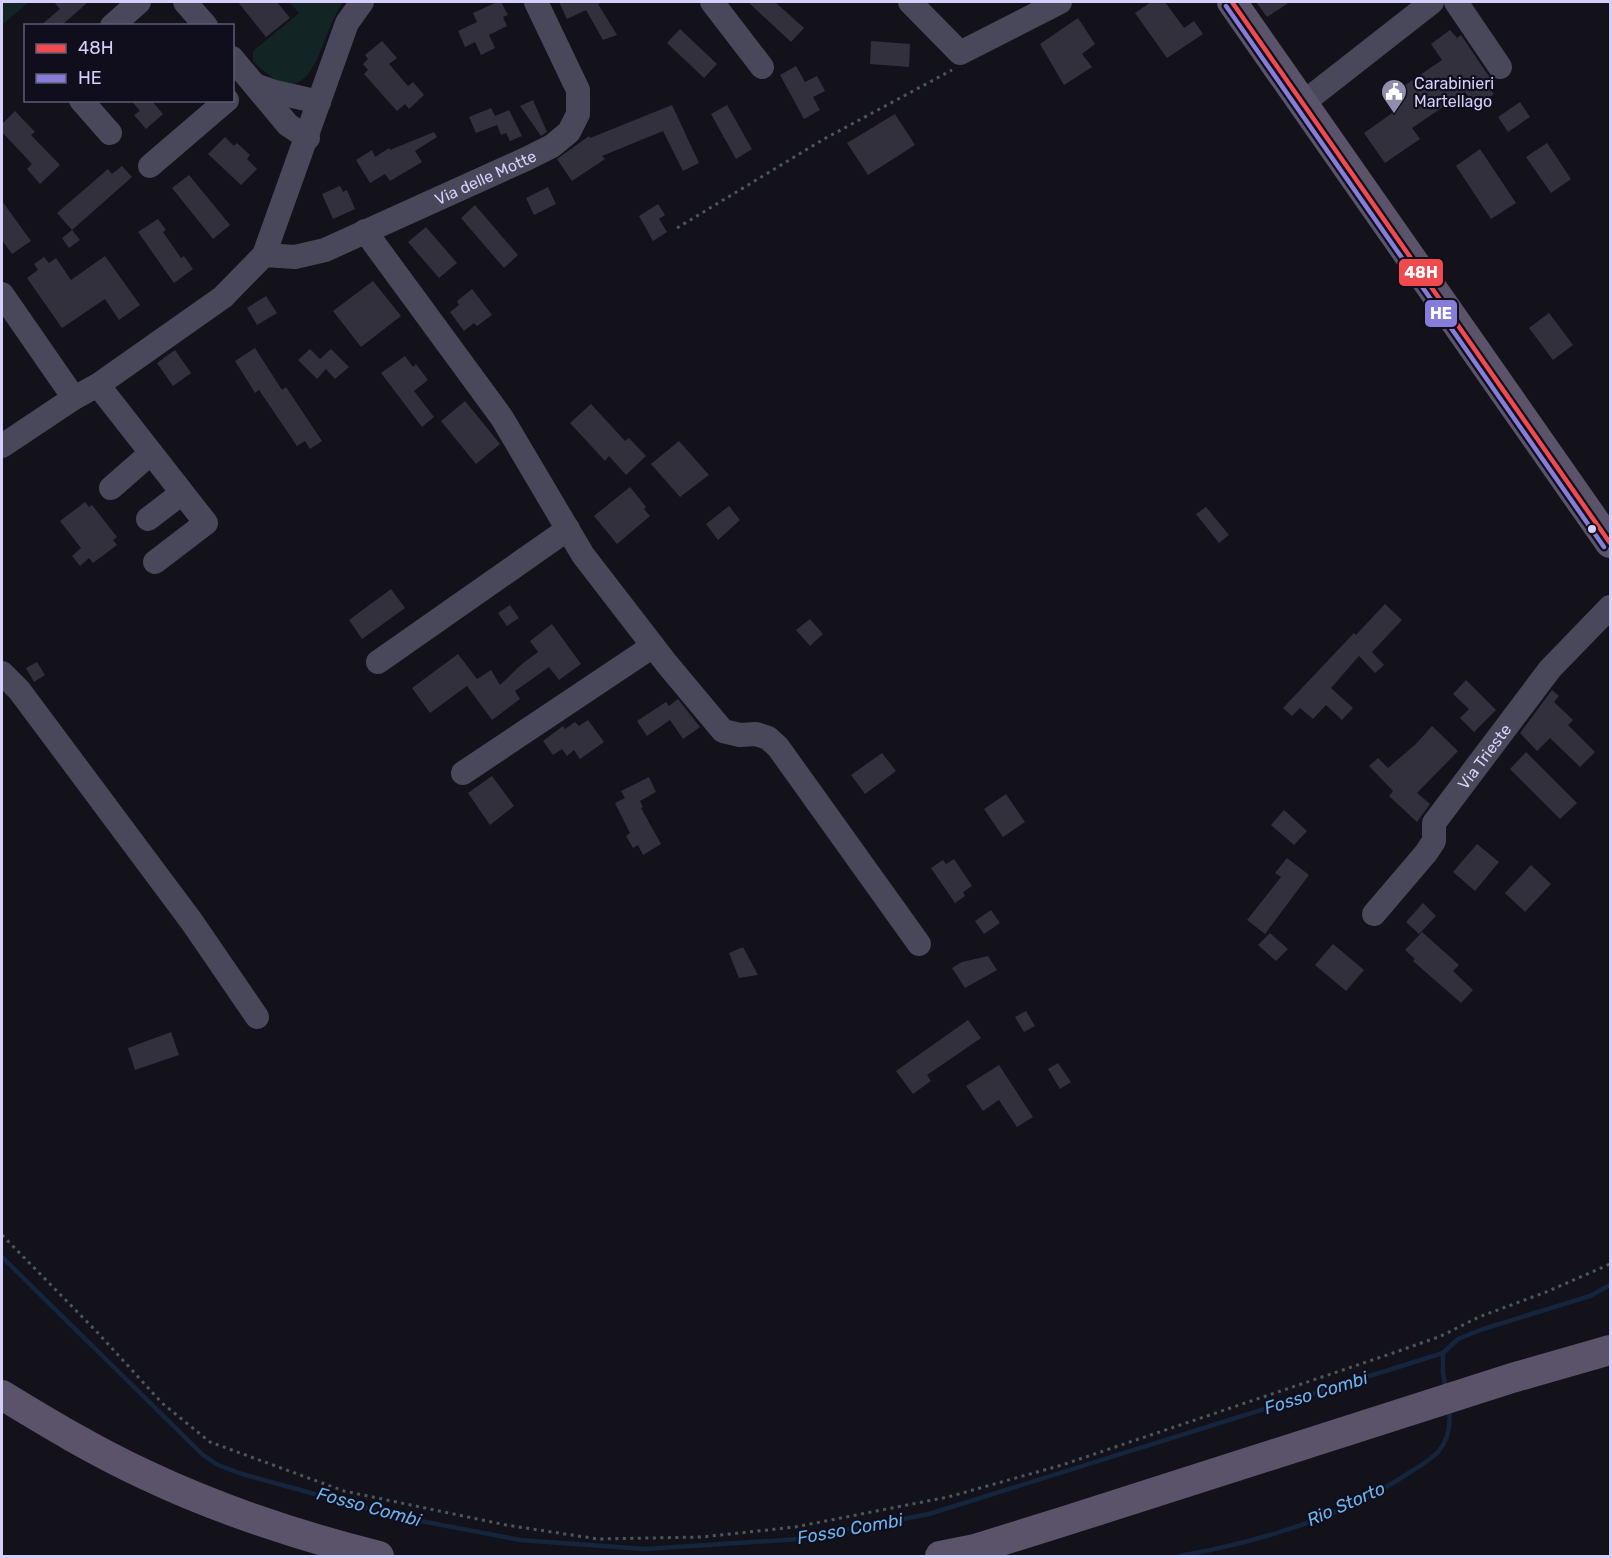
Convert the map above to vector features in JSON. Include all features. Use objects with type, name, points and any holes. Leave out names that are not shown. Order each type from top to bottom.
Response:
[{"type":"main road","points":[[1232,2],[1611,543]]},
{"type":"main road","points":[[940,1557],[975,1549],[1512,1378],[1611,1350]]},
{"type":"main road","points":[[2,1395],[52,1426],[146,1475],[228,1509],[318,1541],[379,1557]]},
{"type":"street","points":[[114,24],[139,2]]},
{"type":"street","points":[[185,2],[204,24]]},
{"type":"street","points":[[2,446],[74,398],[98,385],[223,297],[264,255],[308,138],[347,23],[362,2]]},
{"type":"street","name":"Via delle Motte","points":[[264,255],[295,257],[325,250],[526,159],[552,146],[569,132],[578,114],[578,90],[536,2]]},
{"type":"street","points":[[712,2],[762,67]]},
{"type":"street","points":[[910,2],[960,53],[1060,2]]},
{"type":"street","points":[[1303,103],[1432,2]]},
{"type":"street","points":[[1456,2],[1500,67]]},
{"type":"street","points":[[234,59],[288,125],[308,138]]},
{"type":"street","points":[[253,82],[275,92],[319,102]]},
{"type":"street","points":[[234,95],[253,82]]},
{"type":"street","points":[[83,102],[110,133]]},
{"type":"street","points":[[150,166],[226,102]]},
{"type":"street","points":[[365,231],[502,418],[583,555],[653,646],[723,731],[762,736],[778,747],[919,944]]},
{"type":"street","points":[[2,294],[74,398]]},
{"type":"street","points":[[98,385],[206,523],[155,562]]},
{"type":"street","points":[[111,488],[151,453]]},
{"type":"street","points":[[148,519],[182,494]]},
{"type":"street","points":[[378,662],[568,529]]},
{"type":"street","name":"Via Trieste","points":[[1374,914],[1426,853],[1434,841],[1434,823],[1550,669],[1611,607]]},
{"type":"street","points":[[463,773],[653,646]]},
{"type":"street","points":[[2,673],[19,690],[192,922],[257,1017]]},
{"type":"path","points":[[676,228],[825,139],[957,67]]},
{"type":"path","points":[[2,1235],[98,1333],[162,1403],[210,1442],[344,1491],[506,1525],[598,1539],[702,1537],[795,1527],[948,1497],[1062,1465],[1393,1353],[1441,1336],[1479,1317],[1546,1293],[1611,1264]]},
{"type":"shaded area","points":[[2,2],[29,2],[2,25]]},
{"type":"shaded area","points":[[289,2],[343,2],[312,69],[302,80],[290,84],[274,78],[253,61],[253,51],[299,13]]},
{"type":"building","points":[[54,2],[88,2],[63,24],[42,24],[60,9]]},
{"type":"building","points":[[238,2],[277,2],[290,18],[266,37]]},
{"type":"building","points":[[501,2],[508,15],[503,17],[507,26],[489,35],[495,48],[481,55],[475,42],[465,47],[458,31],[477,22],[473,13]]},
{"type":"building","points":[[559,2],[604,2],[598,4],[617,35],[603,40],[586,10],[567,19]]},
{"type":"building","points":[[748,2],[775,2],[804,28],[791,42]]},
{"type":"building","points":[[1151,2],[1165,2],[1184,28],[1194,21],[1203,34],[1167,58],[1135,13]]},
{"type":"building","points":[[1256,2],[1290,2],[1267,17]]},
{"type":"building","points":[[1078,18],[1095,44],[1082,54],[1092,67],[1064,85],[1040,44]]},
{"type":"building","points":[[680,29],[717,64],[704,78],[667,43]]},
{"type":"building","points":[[1450,30],[1457,38],[1461,35],[1488,75],[1496,81],[1488,86],[1494,94],[1476,107],[1465,92],[1412,128],[1420,139],[1385,163],[1364,133],[1398,109],[1389,96],[1442,60],[1431,44]]},
{"type":"building","points":[[382,41],[397,58],[389,64],[408,86],[413,82],[424,95],[409,109],[405,104],[397,111],[364,74],[368,70],[363,64],[368,59],[365,55]]},
{"type":"building","points":[[871,41],[910,44],[909,67],[870,64]]},
{"type":"building","points":[[796,66],[805,82],[817,76],[825,91],[813,97],[820,110],[804,119],[780,75]]},
{"type":"building","points":[[533,100],[547,132],[541,136],[520,106]]},
{"type":"building","points":[[133,102],[153,102],[163,114],[146,129],[134,115],[140,111]]},
{"type":"building","points":[[1520,102],[1530,117],[1508,132],[1498,117]]},
{"type":"building","points":[[672,105],[699,163],[683,171],[663,131],[602,156],[605,159],[572,181],[557,159],[589,136],[590,138]]},
{"type":"building","points":[[727,105],[752,149],[736,159],[711,114]]},
{"type":"building","points":[[491,108],[495,116],[509,110],[522,136],[510,141],[506,133],[501,135],[497,125],[476,133],[469,117]]},
{"type":"building","points":[[15,111],[35,132],[31,135],[60,165],[40,184],[27,169],[32,164],[2,132],[2,124]]},
{"type":"building","points":[[895,114],[915,145],[868,175],[847,143]]},
{"type":"building","points":[[434,132],[437,137],[415,151],[422,162],[390,181],[385,174],[370,183],[356,160],[372,150],[375,157],[389,148],[390,150]]},
{"type":"building","points":[[225,137],[234,146],[237,143],[250,155],[247,159],[257,169],[241,185],[208,154]]},
{"type":"building","points":[[1547,143],[1571,179],[1551,193],[1526,157]]},
{"type":"building","points":[[1480,149],[1516,203],[1491,219],[1456,166]]},
{"type":"building","points":[[122,166],[132,177],[72,230],[57,213],[108,169],[112,174]]},
{"type":"building","points":[[189,175],[230,225],[213,239],[172,188]]},
{"type":"building","points":[[340,186],[343,192],[347,190],[355,209],[333,219],[322,194]]},
{"type":"building","points":[[548,187],[556,204],[534,215],[526,198]]},
{"type":"building","points":[[2,201],[31,241],[12,254],[2,240]]},
{"type":"building","points":[[658,204],[665,215],[659,219],[667,232],[653,241],[639,216]]},
{"type":"building","points":[[475,205],[518,255],[504,268],[461,218]]},
{"type":"building","points":[[158,219],[166,230],[163,232],[181,258],[184,256],[193,269],[174,283],[138,232]]},
{"type":"building","points":[[426,227],[457,263],[439,278],[408,242]]},
{"type":"building","points":[[72,230],[80,240],[69,248],[62,238]]},
{"type":"building","points":[[105,256],[140,305],[119,320],[105,299],[62,328],[27,278],[38,270],[34,264],[44,257],[49,263],[56,258],[71,280]]},
{"type":"building","points":[[373,281],[401,316],[361,347],[333,311]]},
{"type":"building","points":[[472,289],[492,315],[477,326],[474,323],[464,331],[450,312],[459,305],[457,301]]},
{"type":"building","points":[[266,296],[277,313],[257,325],[247,308]]},
{"type":"building","points":[[1549,313],[1573,345],[1553,360],[1529,328]]},
{"type":"building","points":[[255,348],[282,390],[286,387],[322,441],[310,449],[305,441],[297,446],[259,390],[255,393],[235,361]]},
{"type":"building","points":[[310,349],[320,359],[331,349],[349,367],[335,379],[326,369],[317,379],[298,360]]},
{"type":"building","points":[[175,350],[191,373],[173,386],[157,363]]},
{"type":"building","points":[[405,356],[413,367],[416,364],[428,380],[414,391],[434,417],[422,427],[381,373]]},
{"type":"building","points":[[465,401],[500,444],[476,464],[441,421]]},
{"type":"building","points":[[591,404],[625,441],[629,438],[646,456],[626,475],[609,456],[605,461],[570,423]]},
{"type":"building","points":[[679,441],[709,475],[680,497],[651,464]]},
{"type":"building","points":[[630,487],[646,507],[644,509],[650,516],[617,544],[594,516]]},
{"type":"building","points":[[85,502],[89,507],[92,505],[117,537],[113,540],[117,545],[93,563],[89,558],[80,566],[72,556],[81,548],[60,521]]},
{"type":"building","points":[[729,506],[740,520],[718,540],[706,524]]},
{"type":"building","points":[[1206,507],[1229,535],[1219,543],[1196,514]]},
{"type":"building","points":[[391,589],[405,608],[362,639],[349,620]]},
{"type":"building","points":[[1385,604],[1402,620],[1372,652],[1384,665],[1375,673],[1359,656],[1331,688],[1353,708],[1342,720],[1326,705],[1313,719],[1300,708],[1292,716],[1283,708],[1354,633],[1356,635]]},
{"type":"building","points":[[510,605],[519,618],[507,626],[498,613]]},
{"type":"building","points":[[810,619],[823,634],[810,646],[796,630]]},
{"type":"building","points":[[552,624],[581,664],[559,680],[549,667],[515,691],[520,699],[492,720],[467,686],[430,713],[412,688],[458,654],[477,679],[491,670],[500,685],[538,652],[530,641]]},
{"type":"building","points":[[37,662],[45,675],[34,682],[26,668]]},
{"type":"building","points":[[1466,680],[1496,710],[1474,732],[1460,718],[1469,709],[1453,694]]},
{"type":"building","points":[[1552,690],[1559,696],[1554,702],[1573,720],[1568,725],[1595,752],[1580,767],[1550,738],[1537,751],[1520,733]]},
{"type":"building","points":[[678,699],[700,727],[683,739],[670,720],[647,736],[637,721],[666,702],[669,706]]},
{"type":"building","points":[[588,720],[604,742],[580,759],[574,750],[567,756],[562,749],[553,755],[543,741],[563,726],[565,729],[575,722],[579,726]]},
{"type":"building","points":[[1432,726],[1458,751],[1417,793],[1430,804],[1417,822],[1389,796],[1393,791],[1369,766],[1378,758],[1388,768],[1416,744]]},
{"type":"building","points":[[1526,752],[1577,803],[1560,819],[1510,769]]},
{"type":"building","points":[[882,753],[896,771],[865,794],[851,775]]},
{"type":"building","points":[[492,776],[514,806],[490,825],[468,793]]},
{"type":"building","points":[[649,777],[656,792],[640,801],[643,807],[641,808],[661,844],[643,855],[638,845],[633,848],[626,836],[630,833],[615,803],[625,798],[621,791]]},
{"type":"building","points":[[1006,794],[1025,822],[1003,837],[984,809]]},
{"type":"building","points":[[1284,810],[1307,831],[1294,845],[1271,825]]},
{"type":"building","points":[[1477,844],[1499,862],[1475,891],[1453,872]]},
{"type":"building","points":[[1287,858],[1309,875],[1265,934],[1247,920],[1281,877],[1275,873]]},
{"type":"building","points":[[954,859],[972,886],[963,892],[965,896],[955,903],[931,868],[943,860],[946,864]]},
{"type":"building","points":[[1531,865],[1551,884],[1525,912],[1505,893]]},
{"type":"building","points":[[1423,903],[1436,916],[1419,934],[1406,922]]},
{"type":"building","points":[[991,910],[1000,923],[984,934],[975,921]]},
{"type":"building","points":[[1422,932],[1459,965],[1453,971],[1473,990],[1461,1003],[1413,961],[1415,959],[1405,950]]},
{"type":"building","points":[[1270,933],[1288,949],[1276,961],[1258,945]]},
{"type":"building","points":[[1333,944],[1364,970],[1346,991],[1315,965]]},
{"type":"building","points":[[743,947],[758,975],[739,978],[729,953]]},
{"type":"building","points":[[988,956],[997,970],[965,988],[952,968],[962,962]]},
{"type":"building","points":[[1026,1011],[1035,1026],[1024,1032],[1015,1017]]},
{"type":"building","points":[[968,1020],[981,1038],[927,1075],[931,1081],[913,1094],[896,1071]]},
{"type":"building","points":[[171,1032],[179,1055],[135,1070],[128,1048]]},
{"type":"building","points":[[1058,1063],[1071,1082],[1060,1089],[1048,1069]]},
{"type":"building","points":[[999,1065],[1033,1117],[1017,1127],[999,1100],[983,1111],[966,1086]]},
{"type":"waterway","name":"Fosso Combi","points":[[2,1257],[203,1455],[218,1465],[242,1474],[395,1516],[520,1540],[645,1549],[799,1539],[929,1514],[1443,1353]]},
{"type":"waterway","name":"Rio Storto","points":[[1446,1389],[1443,1353],[1458,1339],[1590,1296],[1610,1285]]},
{"type":"waterway","name":"Rio Storto","points":[[1180,1556],[1238,1544],[1296,1527],[1352,1505],[1379,1491],[1422,1465],[1438,1452],[1448,1432],[1449,1409]]},
{"type":"transit line","name":"48H","points":[[1232,2],[1610,543]]},
{"type":"transit line","name":"HE","points":[[1226,6],[1604,547]]},
{"type":"place","name":"Carabinieri Martellago","points":[[1394,115]]}]
